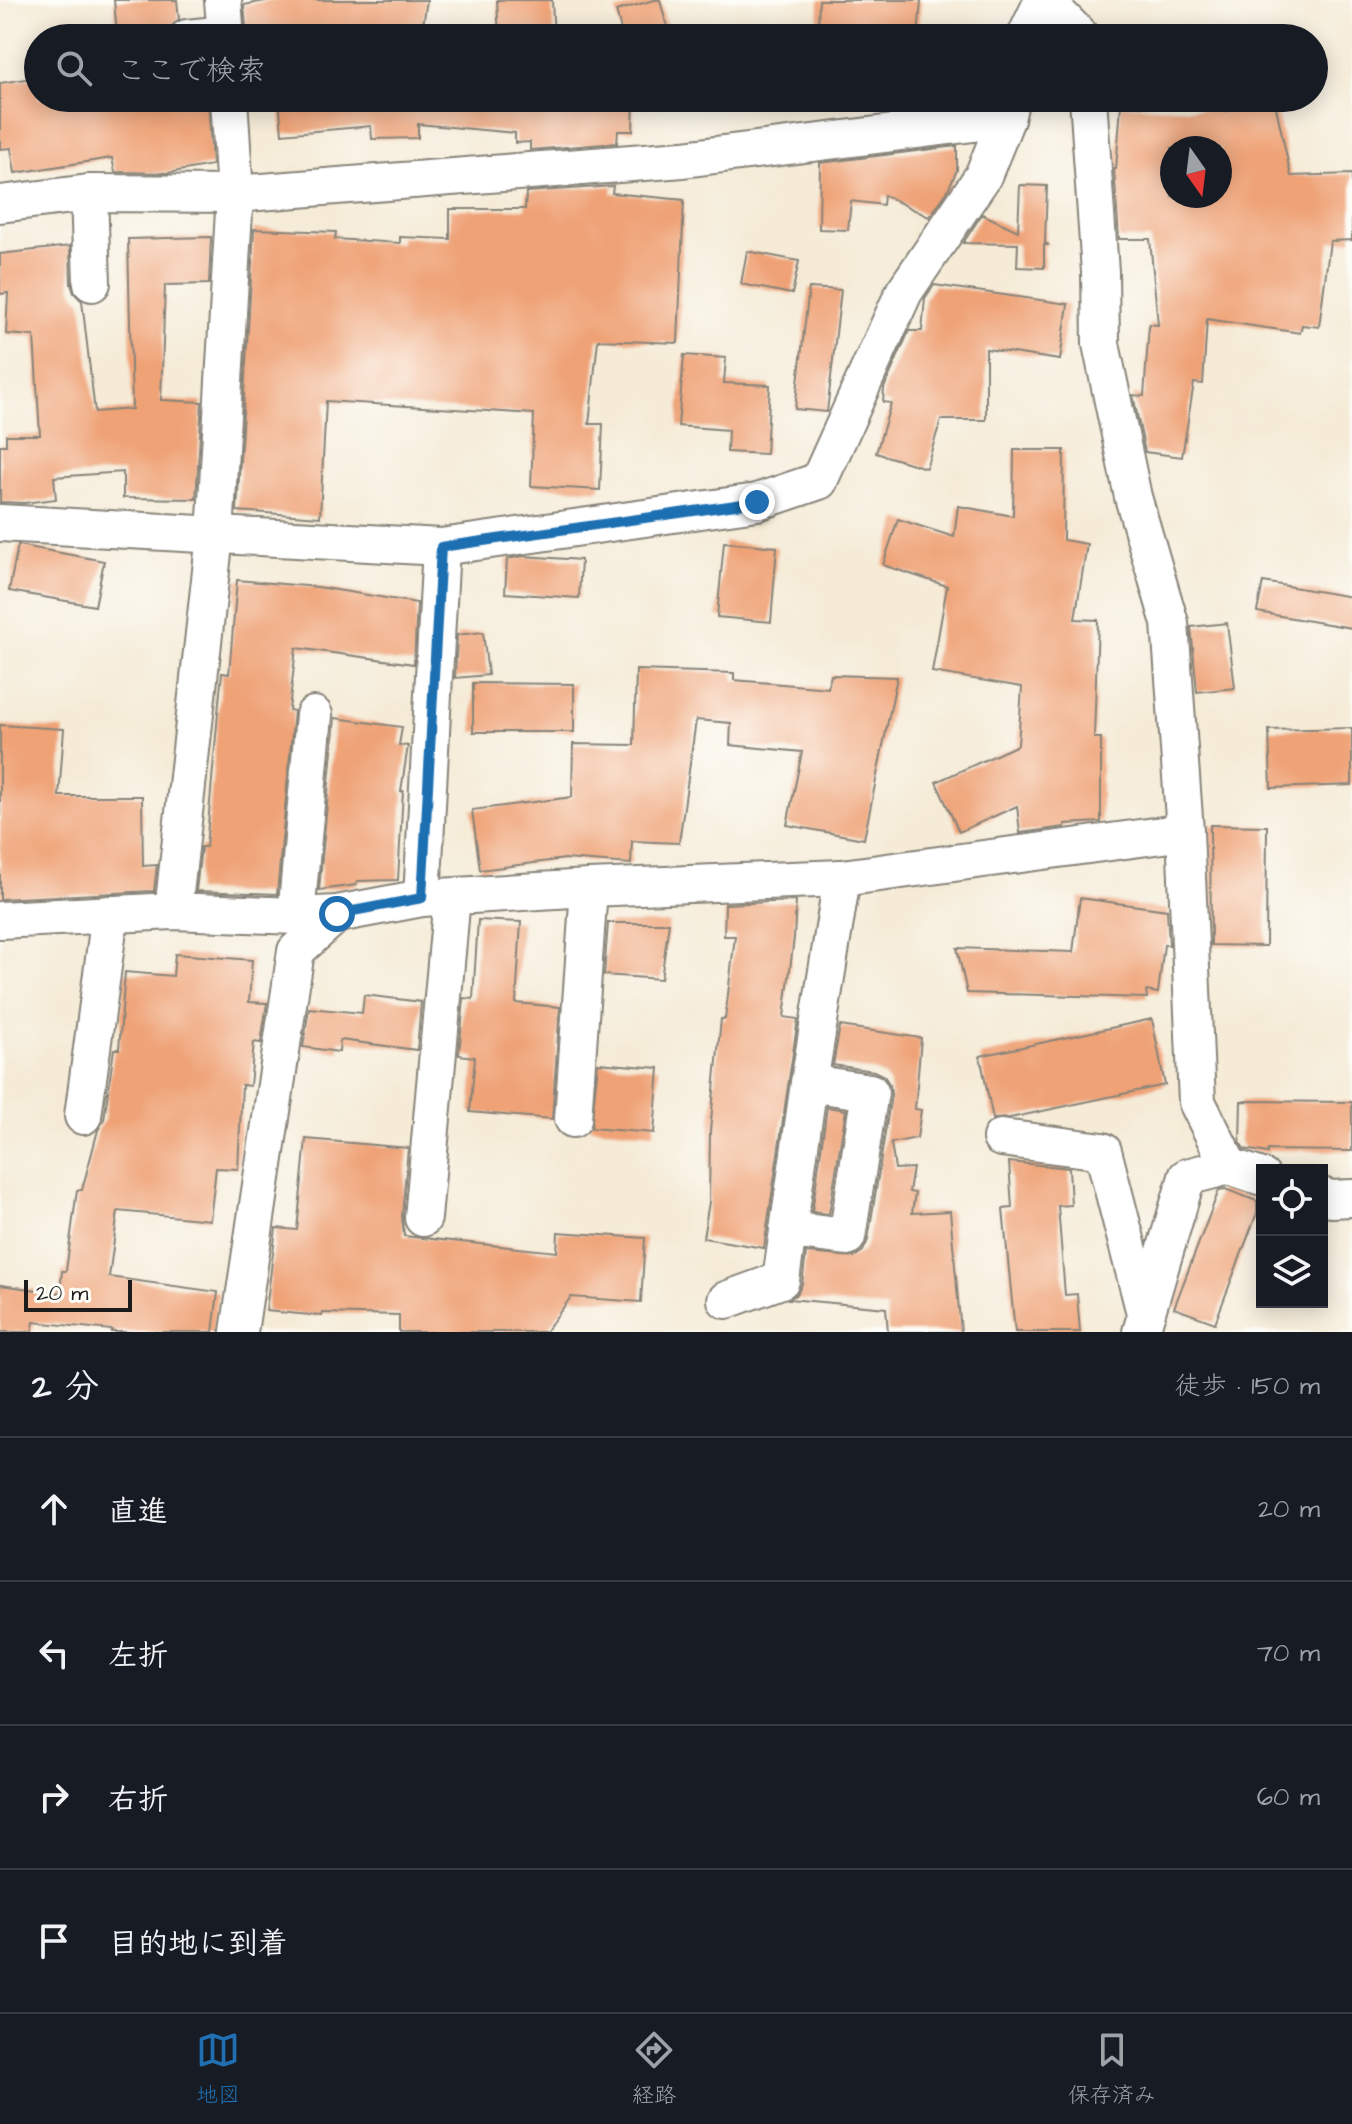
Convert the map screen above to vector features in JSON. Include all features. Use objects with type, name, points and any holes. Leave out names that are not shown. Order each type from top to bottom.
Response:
[{"type":"street","points":[[1029,24],[1044,0],[1068,24]]},
{"type":"street","points":[[173,911],[215,535],[235,194],[230,112]]},
{"type":"street","points":[[0,204],[89,193],[235,194],[683,159],[983,112]]},
{"type":"street","points":[[0,523],[441,547],[757,502],[819,481],[904,292],[983,176],[1007,112]]},
{"type":"street","points":[[1089,112],[1100,272],[1101,344],[1133,497],[1170,623],[1185,832],[1197,1102],[1245,1172],[1187,1177],[1143,1323]]},
{"type":"street","points":[[89,193],[92,283]]},
{"type":"street","points":[[423,1218],[437,898],[441,547]]},
{"type":"street","points":[[296,916],[314,715]]},
{"type":"street","points":[[0,920],[173,911],[296,916],[337,914],[437,898],[589,888],[842,878],[1185,832]]},
{"type":"street","points":[[726,1300],[781,1280],[842,878]]},
{"type":"street","points":[[573,1119],[589,888]]},
{"type":"street","points":[[83,1116],[110,914]]},
{"type":"street","points":[[239,1332],[296,951],[337,914]]},
{"type":"street","points":[[788,1230],[847,1237],[870,1092],[809,1083]]},
{"type":"street","points":[[1001,1138],[1103,1151],[1143,1323]]},
{"type":"street","points":[[1328,1198],[1352,1198]]},
{"type":"building","points":[[114,0],[177,0],[179,19],[174,24],[116,24]]},
{"type":"building","points":[[271,0],[427,0],[423,24],[246,24],[244,5]]},
{"type":"building","points":[[497,0],[552,0],[553,24],[498,24]]},
{"type":"building","points":[[660,0],[666,24],[619,24],[616,11]]},
{"type":"building","points":[[819,0],[921,0],[919,24],[818,24]]},
{"type":"building","points":[[24,79],[24,112],[209,112],[212,165],[168,173],[115,172],[112,158],[15,173],[11,148],[0,149],[0,83]]},
{"type":"building","points":[[280,112],[634,112],[633,131],[618,131],[617,143],[530,150],[530,142],[515,143],[515,133],[418,124],[418,138],[372,139],[371,126],[282,134]]},
{"type":"building","points":[[1120,112],[1277,112],[1291,176],[1352,174],[1352,240],[1330,241],[1319,327],[1302,325],[1300,333],[1207,319],[1203,384],[1194,383],[1182,457],[1145,452],[1133,395],[1144,396],[1149,324],[1158,325],[1150,239],[1119,239],[1114,169]]},
{"type":"building","points":[[957,146],[957,170],[947,192],[929,217],[884,195],[883,205],[851,201],[848,230],[819,229],[820,163]]},
{"type":"building","points":[[1020,185],[1047,186],[1045,243],[1049,245],[1044,245],[1044,268],[1017,267],[1018,244],[963,243],[982,214],[1018,231]]},
{"type":"building","points":[[613,186],[612,193],[684,200],[678,343],[598,340],[589,424],[603,424],[600,490],[531,486],[534,414],[326,401],[320,517],[237,511],[254,229],[336,232],[335,239],[400,243],[400,237],[450,239],[450,209],[525,209],[526,192]]},
{"type":"building","points":[[211,237],[209,284],[165,285],[161,400],[202,402],[196,499],[123,498],[123,472],[54,477],[56,499],[0,502],[0,445],[6,445],[6,435],[40,435],[34,336],[6,334],[8,293],[0,294],[0,254],[70,246],[71,284],[82,301],[95,412],[132,409],[128,239]]},
{"type":"building","points":[[747,251],[799,261],[792,294],[741,284]]},
{"type":"building","points":[[934,285],[1068,304],[1060,360],[986,349],[986,420],[941,420],[926,468],[876,453],[891,403],[883,402],[884,388],[909,331],[922,331],[925,298]]},
{"type":"building","points":[[809,288],[841,290],[827,412],[795,409]]},
{"type":"building","points":[[684,355],[726,358],[724,383],[770,385],[766,454],[727,452],[728,430],[678,426]]},
{"type":"building","points":[[1014,450],[1064,450],[1063,540],[1087,544],[1075,619],[1098,620],[1094,738],[1101,738],[1101,822],[1065,824],[1065,827],[1020,833],[1017,806],[959,832],[936,782],[1018,745],[1022,687],[932,672],[947,586],[883,565],[898,519],[954,537],[958,506],[1013,516]]},
{"type":"building","points":[[724,542],[777,547],[771,622],[717,617]]},
{"type":"building","points":[[18,545],[104,561],[95,606],[9,591]]},
{"type":"building","points":[[523,556],[581,560],[579,598],[505,593],[507,559]]},
{"type":"building","points":[[237,580],[318,587],[417,603],[414,664],[296,648],[289,710],[294,711],[277,894],[196,891],[201,847],[206,847],[222,673],[229,674]]},
{"type":"building","points":[[1263,582],[1352,597],[1352,628],[1257,612]]},
{"type":"building","points":[[1227,623],[1235,688],[1197,692],[1191,627]]},
{"type":"building","points":[[483,632],[488,675],[455,678],[457,635]]},
{"type":"building","points":[[636,670],[734,673],[734,680],[828,688],[831,675],[897,677],[864,839],[787,825],[802,752],[730,745],[731,723],[696,720],[679,843],[632,841],[631,864],[565,859],[480,870],[472,810],[572,797],[573,744],[634,745]]},
{"type":"building","points":[[473,683],[574,684],[574,732],[473,732]]},
{"type":"building","points":[[335,718],[402,727],[399,745],[408,746],[401,791],[398,880],[357,881],[356,885],[319,890]]},
{"type":"building","points":[[0,725],[64,729],[59,796],[142,796],[143,866],[157,865],[154,891],[0,899]]},
{"type":"building","points":[[1352,728],[1352,785],[1271,788],[1269,730]]},
{"type":"building","points":[[1210,825],[1267,826],[1266,946],[1211,945]]},
{"type":"building","points":[[1080,898],[1167,910],[1169,945],[1164,945],[1158,993],[1146,991],[1147,998],[967,993],[957,948],[1073,952]]},
{"type":"building","points":[[796,901],[784,1017],[798,1019],[764,1248],[703,1238],[709,1202],[710,1131],[721,1019],[725,1019],[735,936],[724,936],[725,904]]},
{"type":"building","points":[[478,920],[521,922],[516,1003],[560,1007],[552,1119],[470,1112],[475,1057],[459,1055],[464,998],[473,999]]},
{"type":"building","points":[[608,923],[669,923],[661,979],[604,975]]},
{"type":"building","points":[[175,954],[252,960],[249,1002],[267,1003],[261,1043],[254,1042],[250,1086],[242,1085],[238,1169],[216,1168],[210,1220],[118,1211],[109,1277],[218,1292],[213,1332],[111,1332],[34,1322],[32,1332],[0,1332],[0,1285],[60,1293],[77,1190],[82,1190],[98,1130],[104,1120],[114,1049],[119,1049],[125,972],[173,976]]},
{"type":"building","points":[[364,995],[421,1002],[417,1050],[340,1040],[339,1052],[303,1047],[309,1008],[362,1013]]},
{"type":"building","points":[[1152,1019],[1165,1085],[993,1119],[980,1056]]},
{"type":"building","points":[[840,1026],[921,1038],[915,1109],[921,1110],[917,1138],[891,1143],[895,1169],[913,1168],[909,1192],[915,1193],[912,1213],[950,1211],[961,1332],[888,1332],[886,1308],[789,1299],[797,1294],[802,1284],[806,1253],[854,1257],[863,1251],[868,1240],[890,1085],[884,1076],[874,1071],[833,1065]]},
{"type":"building","points":[[598,1063],[659,1068],[654,1133],[591,1128]]},
{"type":"building","points":[[1241,1101],[1352,1102],[1352,1151],[1268,1150],[1268,1153],[1244,1149],[1240,1142]]},
{"type":"building","points":[[827,1107],[846,1110],[829,1214],[812,1212]]},
{"type":"building","points":[[306,1139],[408,1148],[402,1216],[404,1236],[557,1252],[558,1232],[645,1238],[641,1302],[571,1297],[545,1332],[399,1332],[399,1315],[323,1313],[322,1316],[266,1311],[276,1228],[297,1230]]},
{"type":"building","points":[[1009,1162],[1069,1168],[1071,1205],[1058,1206],[1065,1295],[1077,1294],[1080,1332],[1015,1332],[1003,1209],[1012,1208]]},
{"type":"building","points":[[1225,1189],[1256,1201],[1256,1216],[1215,1323],[1174,1308],[1219,1190]]},
{"type":"route","points":[[337,914],[422,898],[441,547],[757,502]]}]
